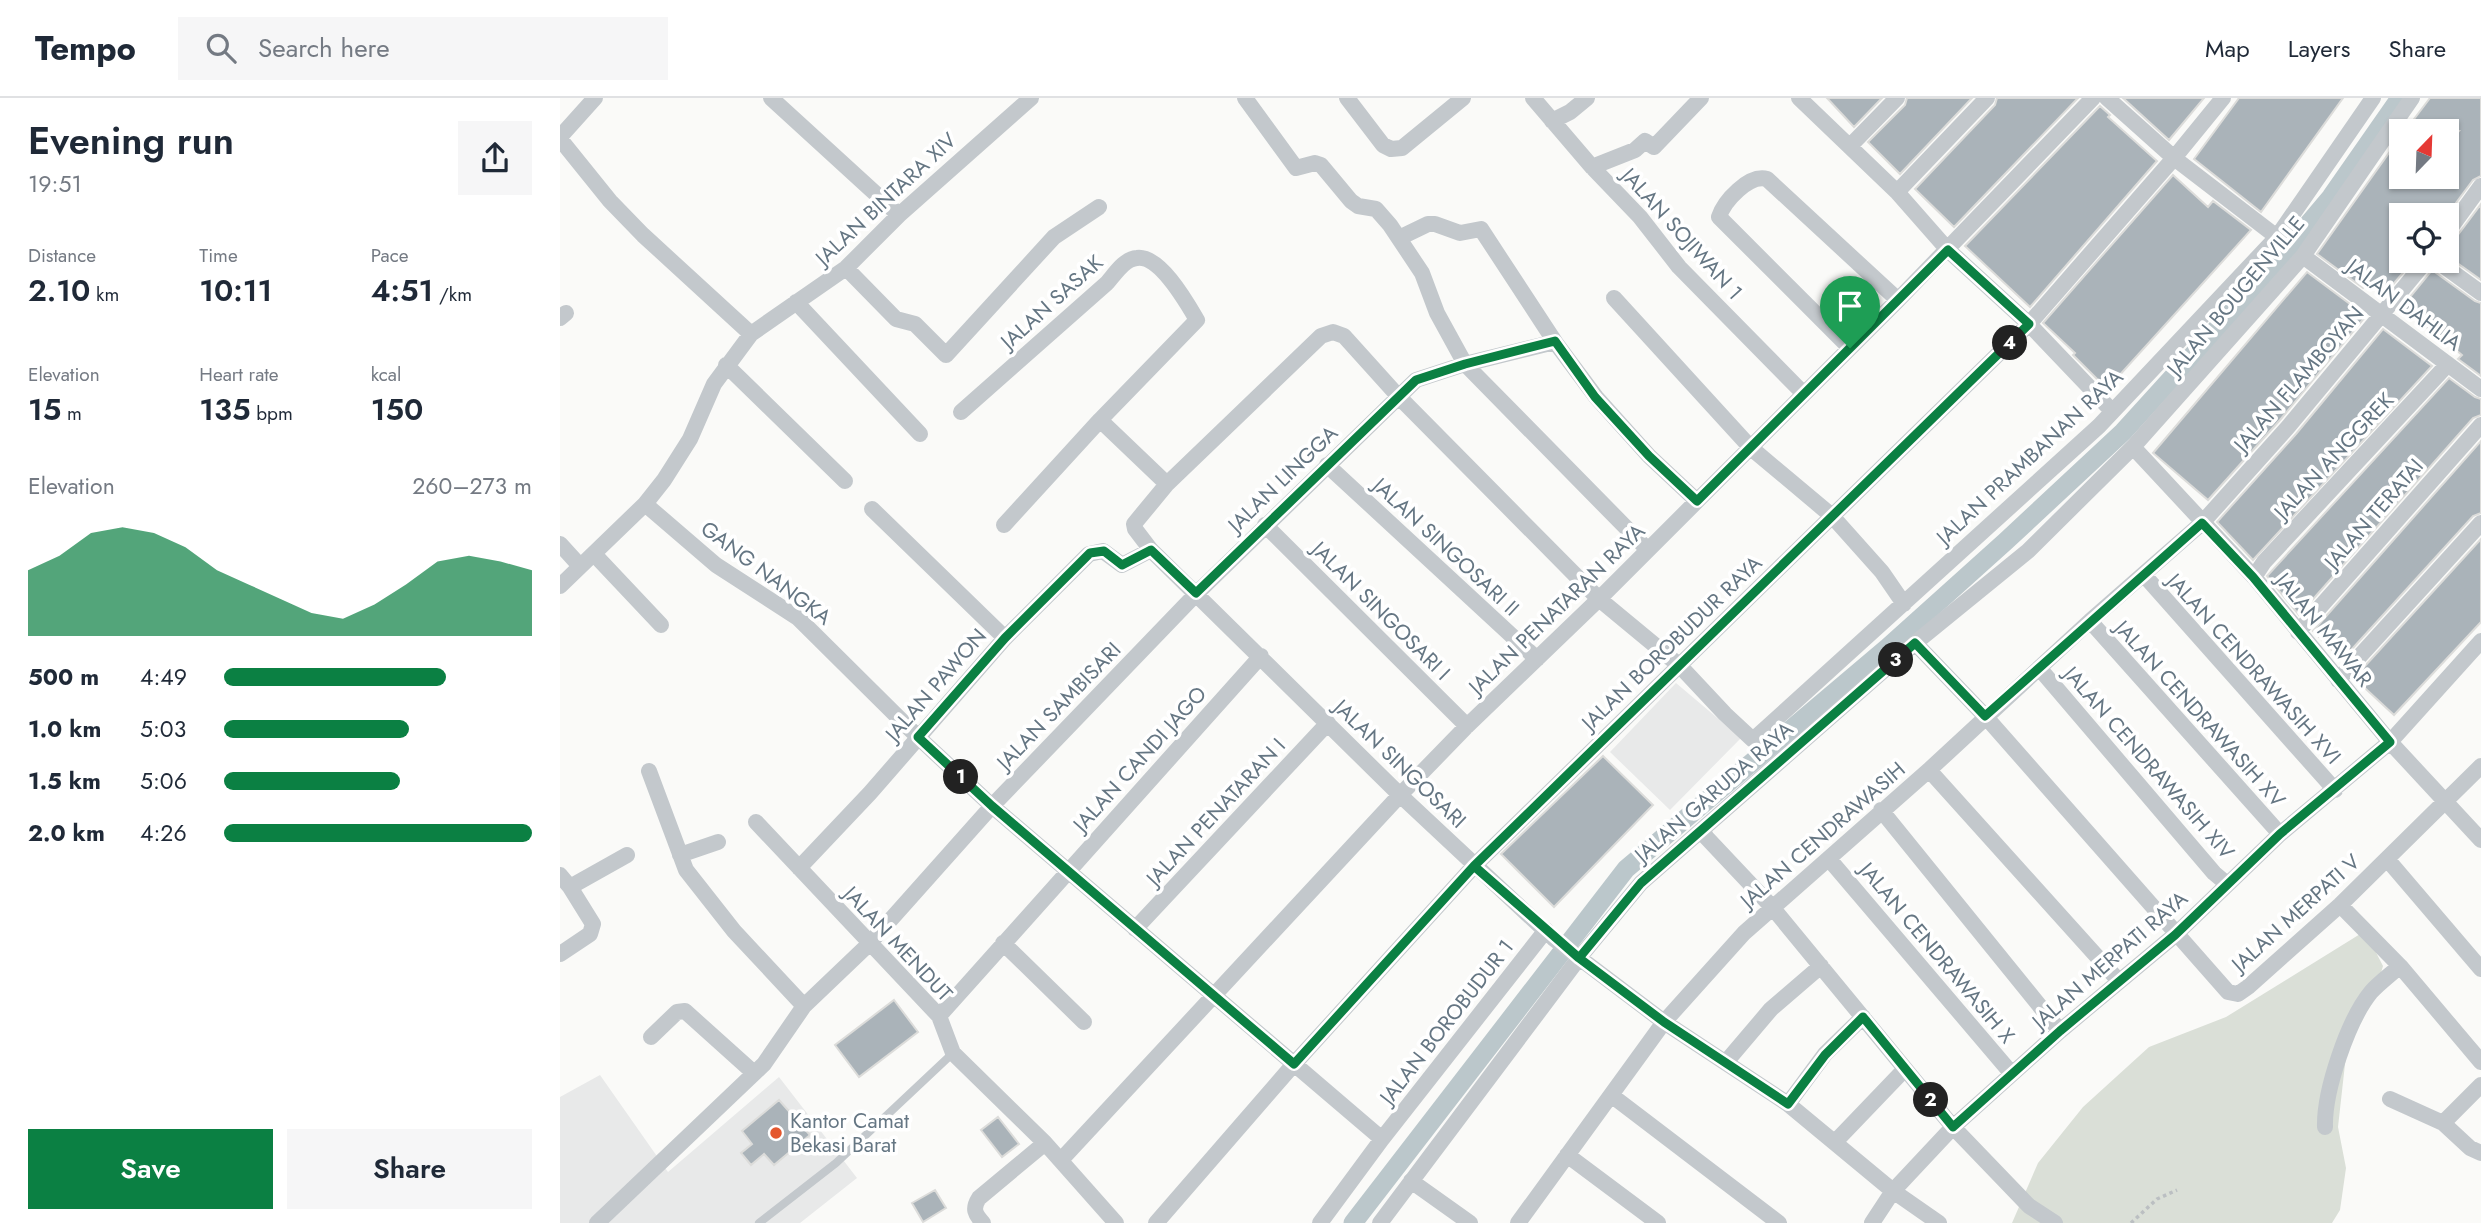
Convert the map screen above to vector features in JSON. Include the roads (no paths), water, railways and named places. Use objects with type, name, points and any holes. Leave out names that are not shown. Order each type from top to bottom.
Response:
[{"type":"street","points":[[595,98],[560,138],[610,201],[643,235],[751,334]]},
{"type":"street","points":[[771,98],[899,215]]},
{"type":"street","points":[[1245,98],[1296,168],[1315,163],[1321,165],[1351,201],[1358,206],[1376,209],[1422,273],[1437,313],[1465,364],[1648,550]]},
{"type":"street","points":[[1347,98],[1383,145],[1391,149],[1402,148],[1463,98]]},
{"type":"street","name":"JALAN SOJIWAN 1","points":[[1533,98],[1591,167],[1640,216],[1679,267],[1804,394]]},
{"type":"street","points":[[1552,121],[1570,112],[1587,98]]},
{"type":"street","points":[[1591,167],[1635,150],[1645,141],[1654,147],[1701,98]]},
{"type":"street","points":[[1799,98],[1897,192],[1948,250],[2029,324],[2112,411]]},
{"type":"street","points":[[1850,146],[1897,98]]},
{"type":"street","points":[[1897,192],[1987,98]]},
{"type":"street","name":"JALAN PENATARAN RAYA","points":[[1061,1160],[1467,726],[1751,448],[1948,250],[2093,98]]},
{"type":"street","points":[[2107,98],[2174,158],[2277,237]]},
{"type":"street","name":"JALAN BOROBUDUR RAYA","points":[[1156,1223],[1294,1064],[1474,866],[2029,324],[2223,98]]},
{"type":"street","name":"JALAN PRAMBANAN RAYA","points":[[1680,666],[1753,740],[2099,426],[2277,237],[2373,98]]},
{"type":"street","name":"JALAN BOUGENVILLE","points":[[2133,447],[2303,256],[2412,98]]},
{"type":"street","name":"JALAN BINTARA XIV","points":[[560,586],[645,504],[678,460],[714,384],[751,334],[846,268],[899,215],[1028,99]]},
{"type":"street","points":[[1850,348],[1719,217],[1725,205],[1751,179],[1767,179],[1898,300]]},
{"type":"street","points":[[2459,219],[2478,197]]},
{"type":"street","points":[[846,268],[896,318],[915,324],[946,355],[1054,237],[1099,207]]},
{"type":"street","points":[[1399,238],[1428,224],[1440,224],[1460,233],[1481,229],[1595,397],[1649,456],[1697,501]]},
{"type":"street","name":"JALAN DAHLIA","points":[[2303,256],[2481,388]]},
{"type":"street","name":"JALAN SASAK","points":[[961,412],[1107,283],[1128,261],[1147,259],[1167,275],[1197,320],[1100,420]]},
{"type":"street","name":"JALAN FLAMBOYAN","points":[[2202,523],[2288,427],[2416,273]]},
{"type":"street","points":[[2454,273],[2481,293]]},
{"type":"street","points":[[1614,299],[1751,448],[1832,516],[1882,572],[1904,604]]},
{"type":"street","points":[[796,302],[920,434]]},
{"type":"street","points":[[1196,593],[1151,550],[1134,524],[1167,484],[1321,336],[1333,332],[1344,336],[1399,397],[1599,599],[1680,666]]},
{"type":"street","name":"JALAN LINGGA","points":[[1196,593],[1416,380],[1465,364],[1555,341]]},
{"type":"street","name":"JALAN ANGGREK","points":[[2253,577],[2448,364]]},
{"type":"street","points":[[726,365],[845,481]]},
{"type":"street","points":[[1004,525],[1100,420],[1167,484]]},
{"type":"street","name":"JALAN TERATAI","points":[[2298,632],[2481,425]]},
{"type":"street","name":"JALAN MAWAR","points":[[2133,447],[2253,577],[2390,742],[2481,840]]},
{"type":"street","name":"JALAN GARUDA RAYA","points":[[1380,1223],[1574,955],[1641,883],[1915,643],[2028,551],[2133,447]]},
{"type":"street","name":"JALAN SINGOSARI II","points":[[1327,464],[1537,659]]},
{"type":"street","name":"GANG NANGKA","points":[[645,504],[716,565],[798,618],[992,806],[1382,1139]]},
{"type":"street","points":[[872,509],[1005,638]]},
{"type":"street","name":"JALAN CENDRAWASIH","points":[[1528,1220],[1567,1155],[1664,1022],[1744,933],[2202,523]]},
{"type":"street","points":[[2338,680],[2481,523]]},
{"type":"street","name":"JALAN SINGOSARI I","points":[[1265,525],[1467,726]]},
{"type":"street","points":[[560,544],[580,566]]},
{"type":"street","name":"JALAN PAWON","points":[[799,868],[870,793],[1005,638],[1090,553],[1104,551],[1122,565],[1151,550]]},
{"type":"street","points":[[594,554],[661,625]]},
{"type":"street","name":"JALAN CENDRAWASIH XVI","points":[[2144,575],[2335,790]]},
{"type":"street","name":"JALAN SINGOSARI","points":[[1196,593],[1400,795],[1549,934],[1664,1022],[1788,1104],[1893,1191],[1939,1223]]},
{"type":"street","name":"JALAN SAMBISARI","points":[[597,1223],[764,1064],[804,1006],[869,944],[992,806],[1196,593]]},
{"type":"street","name":"JALAN CENDRAWASIH XV","points":[[2090,621],[2280,834]]},
{"type":"street","name":"JALAN MERPATI RAYA","points":[[1872,1223],[1893,1191],[1953,1127],[2060,1031],[2175,935],[2280,834],[2390,742],[2481,642]]},
{"type":"street","points":[[1915,643],[1985,716],[2175,935]]},
{"type":"street","name":"JALAN CANDI JAGO","points":[[939,1016],[1261,656]]},
{"type":"street","name":"JALAN CENDRAWASIH XIV","points":[[2040,669],[2214,873],[2227,884]]},
{"type":"street","name":"JALAN PENATARAN I","points":[[1135,929],[1328,723]]},
{"type":"street","name":"JALAN MERPATI V","points":[[2175,935],[2228,992],[2238,994],[2340,905],[2481,766]]},
{"type":"street","points":[[1929,770],[2119,981]]},
{"type":"street","points":[[649,771],[686,870],[705,897],[804,1006]]},
{"type":"street","points":[[1881,810],[2060,1031]]},
{"type":"street","name":"JALAN MENDUT","points":[[756,822],[939,1016],[953,1053],[1045,1143],[1116,1223]]},
{"type":"street","points":[[1703,830],[1706,837],[1772,907],[1953,1127],[2029,1206],[2055,1223]]},
{"type":"street","points":[[680,855],[718,842]]},
{"type":"street","points":[[560,954],[590,934],[593,929],[593,924],[565,881],[627,855]]},
{"type":"street","name":"JALAN CENDRAWASIH X","points":[[1829,859],[2012,1074]]},
{"type":"street","points":[[2387,859],[2481,969]]},
{"type":"street","points":[[2340,905],[2400,966],[2481,1062]]},
{"type":"street","name":"JALAN BOROBUDUR 1","points":[[1382,1139],[1549,934]]},
{"type":"street","points":[[1003,943],[1084,1022]]},
{"type":"street","points":[[1726,1062],[1772,1009],[1821,966]]},
{"type":"street","points":[[2325,1127],[2325,1110],[2335,1069],[2355,1019],[2371,993],[2400,966]]},
{"type":"street","points":[[650,1037],[677,1012],[685,1011],[754,1073]]},
{"type":"street","points":[[1788,1104],[1825,1055],[1863,1017]]},
{"type":"street","points":[[1835,1142],[1905,1069]]},
{"type":"street","points":[[2443,1123],[2481,1085]]},
{"type":"street","points":[[1611,1095],[1779,1223]]},
{"type":"street","points":[[2390,1100],[2443,1123],[2470,1149],[2481,1153]]},
{"type":"street","points":[[1320,1223],[1382,1139]]},
{"type":"street","points":[[982,1223],[974,1207],[979,1198],[1045,1143]]},
{"type":"street","points":[[1567,1155],[1658,1223]]},
{"type":"street","points":[[1411,1181],[1470,1223]]},
{"type":"lane","points":[[759,1223],[836,1163],[953,1053]]},
{"type":"waterway","points":[[1353,1223],[1626,869],[1887,648],[2123,432],[2262,279],[2331,197],[2400,98]]},
{"type":"place","name":"Kantor Camat Bekasi Barat","points":[[776,1133]]}]
